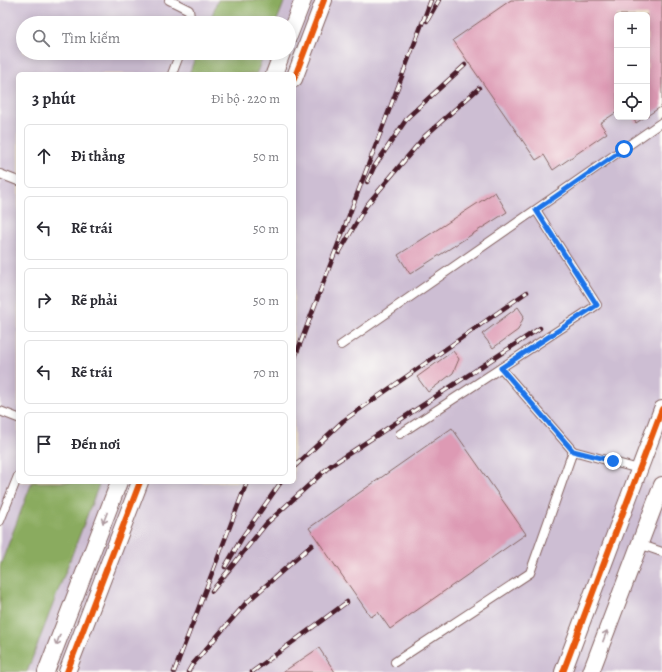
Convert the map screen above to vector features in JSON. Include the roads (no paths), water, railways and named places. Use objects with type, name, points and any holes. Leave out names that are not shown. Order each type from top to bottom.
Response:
[{"type":"street","points":[[296,18],[303,0]]},
{"type":"street","points":[[296,73],[324,0]]},
{"type":"street","points":[[275,72],[279,60]]},
{"type":"street","points":[[563,672],[662,409]]},
{"type":"street","points":[[46,672],[117,484]]},
{"type":"street","points":[[67,672],[139,484]]},
{"type":"street","points":[[591,672],[662,484]]},
{"type":"lane","points":[[169,0],[189,10],[190,16]]},
{"type":"lane","points":[[173,72],[177,60]]},
{"type":"lane","points":[[341,345],[662,122]]},
{"type":"lane","points":[[0,174],[16,180]]},
{"type":"lane","points":[[400,434],[597,305],[536,210]]},
{"type":"lane","points":[[501,368],[573,451],[639,468]]},
{"type":"lane","points":[[0,411],[16,417]]},
{"type":"lane","points":[[394,662],[530,573],[573,451]]},
{"type":"lane","points":[[0,521],[16,481]]},
{"type":"lane","points":[[639,544],[662,552]]},
{"type":"railway","points":[[296,355],[431,0]]},
{"type":"railway","points":[[427,21],[439,0]]},
{"type":"railway","points":[[367,182],[374,167],[408,117],[465,65]]},
{"type":"railway","points":[[339,253],[366,206],[425,136],[479,88]]},
{"type":"railway","points":[[296,465],[343,421],[527,292]]},
{"type":"railway","points":[[212,591],[266,524],[330,466],[540,328]]},
{"type":"railway","points":[[174,672],[246,484]]},
{"type":"railway","points":[[225,567],[243,536],[280,484]]},
{"type":"railway","points":[[188,672],[192,665],[246,603],[312,545]]},
{"type":"railway","points":[[252,672],[347,602]]}]
